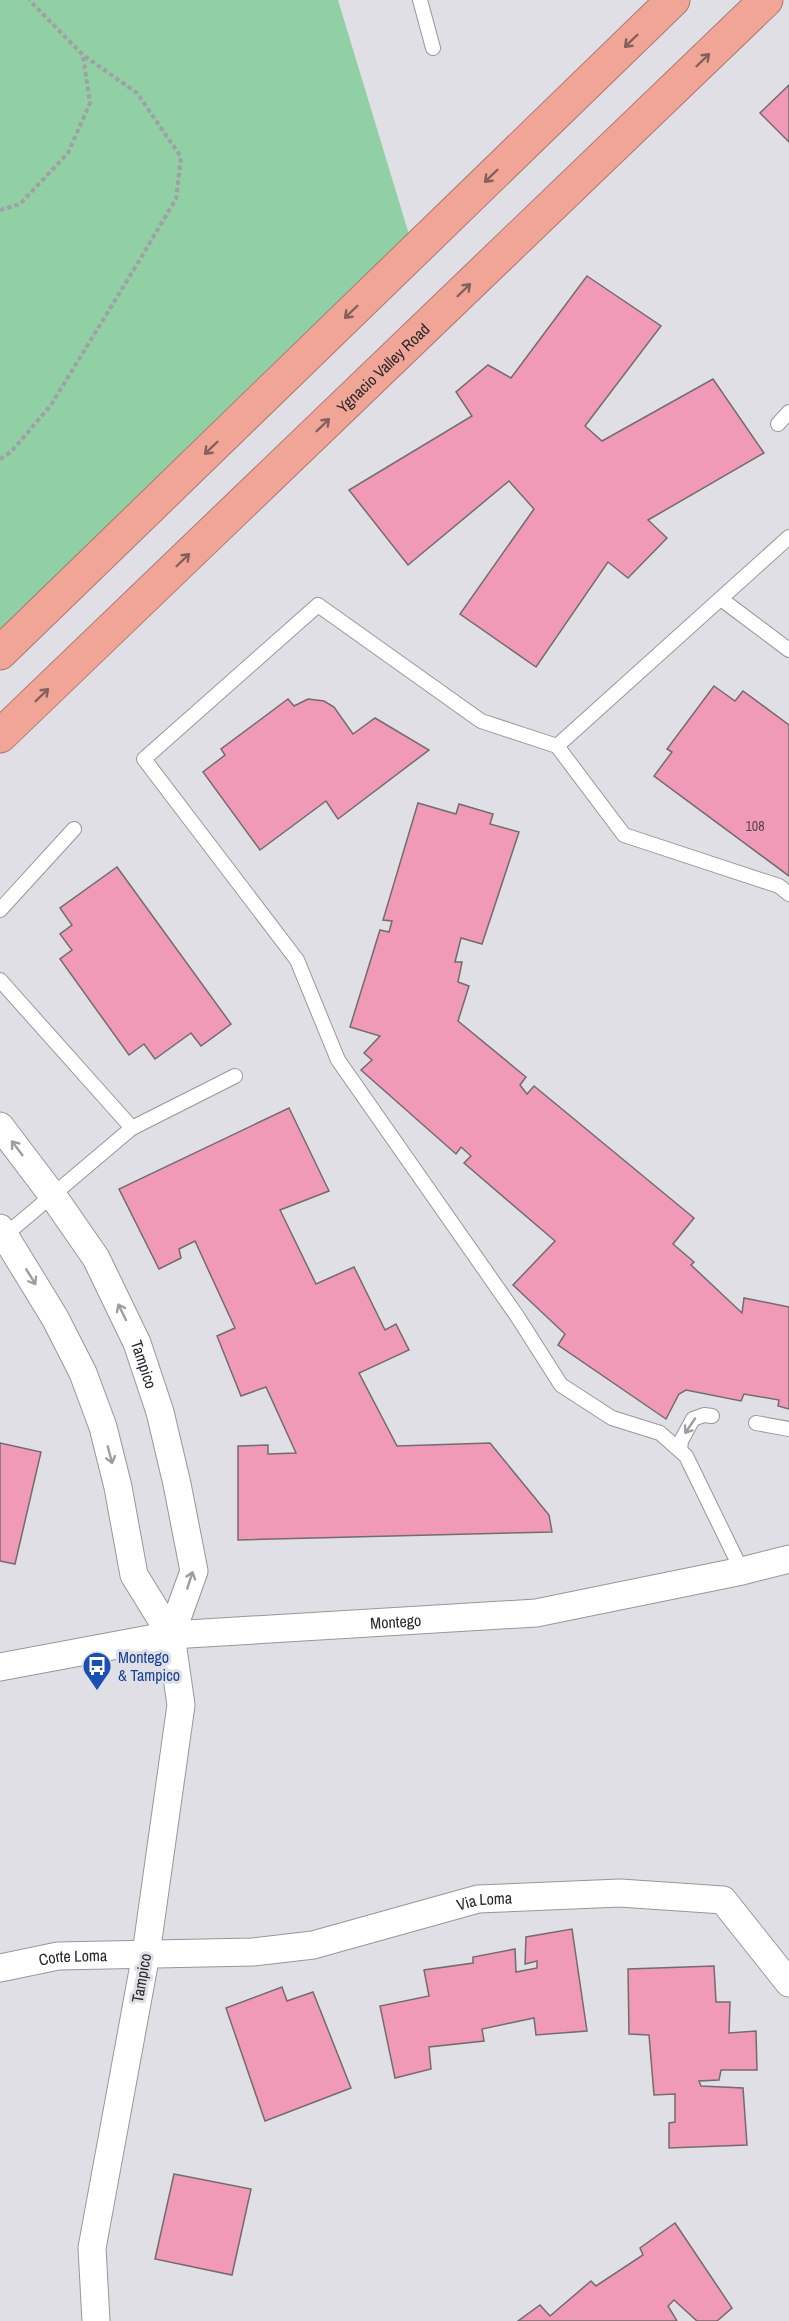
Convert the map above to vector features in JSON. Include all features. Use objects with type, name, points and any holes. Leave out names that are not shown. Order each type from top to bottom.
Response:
[{"type":"highway","points":[[0,653],[673,0]]},
{"type":"highway","name":"Ygnacio Valley Road","points":[[0,736],[766,0]]},
{"type":"street","name":"Tampico","points":[[0,1126],[96,1258],[137,1343],[160,1412],[194,1571],[171,1635]]},
{"type":"street","name":"Tampico","points":[[2,1234],[55,1317],[82,1373],[103,1427],[118,1487],[134,1575],[171,1635],[181,1705],[146,1954],[92,2248],[96,2321]]},
{"type":"street","name":"Montego","points":[[0,1667],[171,1635],[536,1613],[742,1571],[789,1559]]},
{"type":"street","name":"Via Loma","points":[[146,1954],[252,1952],[312,1945],[478,1899],[620,1893],[723,1900],[789,1983]]},
{"type":"street","name":"Corte Loma","points":[[0,1968],[58,1956],[146,1954]]},
{"type":"lane","points":[[420,0],[433,48]]},
{"type":"lane","points":[[778,424],[789,412]]},
{"type":"lane","points":[[557,746],[789,537]]},
{"type":"lane","points":[[721,599],[789,650]]},
{"type":"lane","points":[[742,1571],[686,1456],[660,1433],[612,1418],[561,1385],[517,1316],[338,1060],[297,960],[144,759],[318,605],[481,721],[557,746],[624,835],[779,886],[789,894]]},
{"type":"lane","points":[[0,910],[74,829]]},
{"type":"lane","points":[[0,980],[132,1128]]},
{"type":"lane","points":[[2,1234],[53,1196],[132,1128],[235,1076]]},
{"type":"lane","points":[[680,1450],[681,1441],[693,1419],[704,1415],[712,1416]]},
{"type":"lane","points":[[756,1423],[789,1429]]},
{"type":"path","points":[[0,459],[11,452],[51,405],[176,198],[181,157],[137,93],[83,56],[29,0]]},
{"type":"path","points":[[0,210],[20,204],[68,153],[90,104],[83,56]]},
{"type":"green space","points":[[0,0],[338,0],[414,251],[0,653]]},
{"type":"building","points":[[789,85],[789,142],[760,113]]},
{"type":"building","points":[[587,276],[661,326],[585,426],[602,441],[713,379],[764,453],[648,520],[667,538],[628,578],[608,562],[536,667],[460,614],[534,509],[509,481],[408,565],[349,490],[472,416],[456,392],[488,365],[511,378]]},
{"type":"building","points":[[714,686],[735,701],[743,691],[789,725],[789,876],[654,776],[672,752],[667,749]]},
{"type":"building","points":[[288,699],[294,706],[308,699],[324,701],[334,707],[353,734],[375,718],[429,750],[338,819],[326,801],[260,850],[203,772],[225,755],[221,749]]},
{"type":"building","points":[[418,803],[456,814],[459,804],[493,814],[490,824],[519,832],[482,944],[461,938],[455,962],[462,962],[458,982],[469,986],[458,1021],[526,1077],[520,1085],[527,1094],[534,1086],[694,1218],[673,1244],[694,1262],[691,1265],[742,1313],[744,1298],[789,1307],[789,1409],[778,1406],[779,1400],[744,1394],[741,1401],[686,1390],[679,1394],[666,1419],[558,1345],[565,1334],[513,1285],[555,1241],[464,1163],[471,1156],[461,1147],[456,1154],[361,1070],[372,1060],[364,1053],[380,1036],[350,1027],[380,930],[389,932],[392,921],[383,920]]},
{"type":"building","points":[[117,867],[231,1024],[201,1046],[191,1033],[155,1059],[144,1044],[129,1055],[60,959],[72,950],[60,934],[72,925],[60,908]]},
{"type":"building","points":[[289,1108],[329,1191],[280,1210],[316,1284],[354,1267],[385,1330],[396,1324],[409,1350],[359,1373],[397,1446],[490,1443],[549,1515],[552,1532],[238,1540],[238,1446],[268,1445],[268,1454],[296,1453],[266,1387],[241,1396],[217,1336],[235,1328],[195,1241],[179,1249],[181,1258],[159,1269],[119,1189]]},
{"type":"building","points":[[0,1443],[41,1452],[15,1564],[0,1561]]},
{"type":"building","points":[[572,1929],[587,2031],[536,2035],[534,2018],[482,2029],[484,2041],[429,2047],[431,2069],[395,2078],[380,2006],[429,1996],[424,1970],[473,1963],[473,1957],[515,1949],[516,1972],[537,1968],[537,1961],[525,1964],[526,1937]]},
{"type":"building","points":[[714,1966],[716,2002],[730,2002],[729,2033],[756,2031],[757,2070],[721,2070],[719,2080],[699,2081],[701,2086],[743,2088],[747,2145],[669,2148],[669,2123],[675,2122],[675,2094],[654,2095],[649,2035],[629,2034],[628,1969]]},
{"type":"building","points":[[282,1987],[287,2001],[313,1992],[351,2088],[265,2121],[226,2008]]},
{"type":"building","points":[[174,2174],[251,2189],[232,2275],[155,2259]]},
{"type":"building","points":[[675,2223],[732,2308],[717,2321],[697,2321],[674,2300],[668,2306],[677,2321],[518,2321],[540,2305],[550,2316],[591,2281],[596,2286],[643,2255],[640,2248]]},
{"type":"place","name":"Montego & Tampico","points":[[97,1692]]}]
